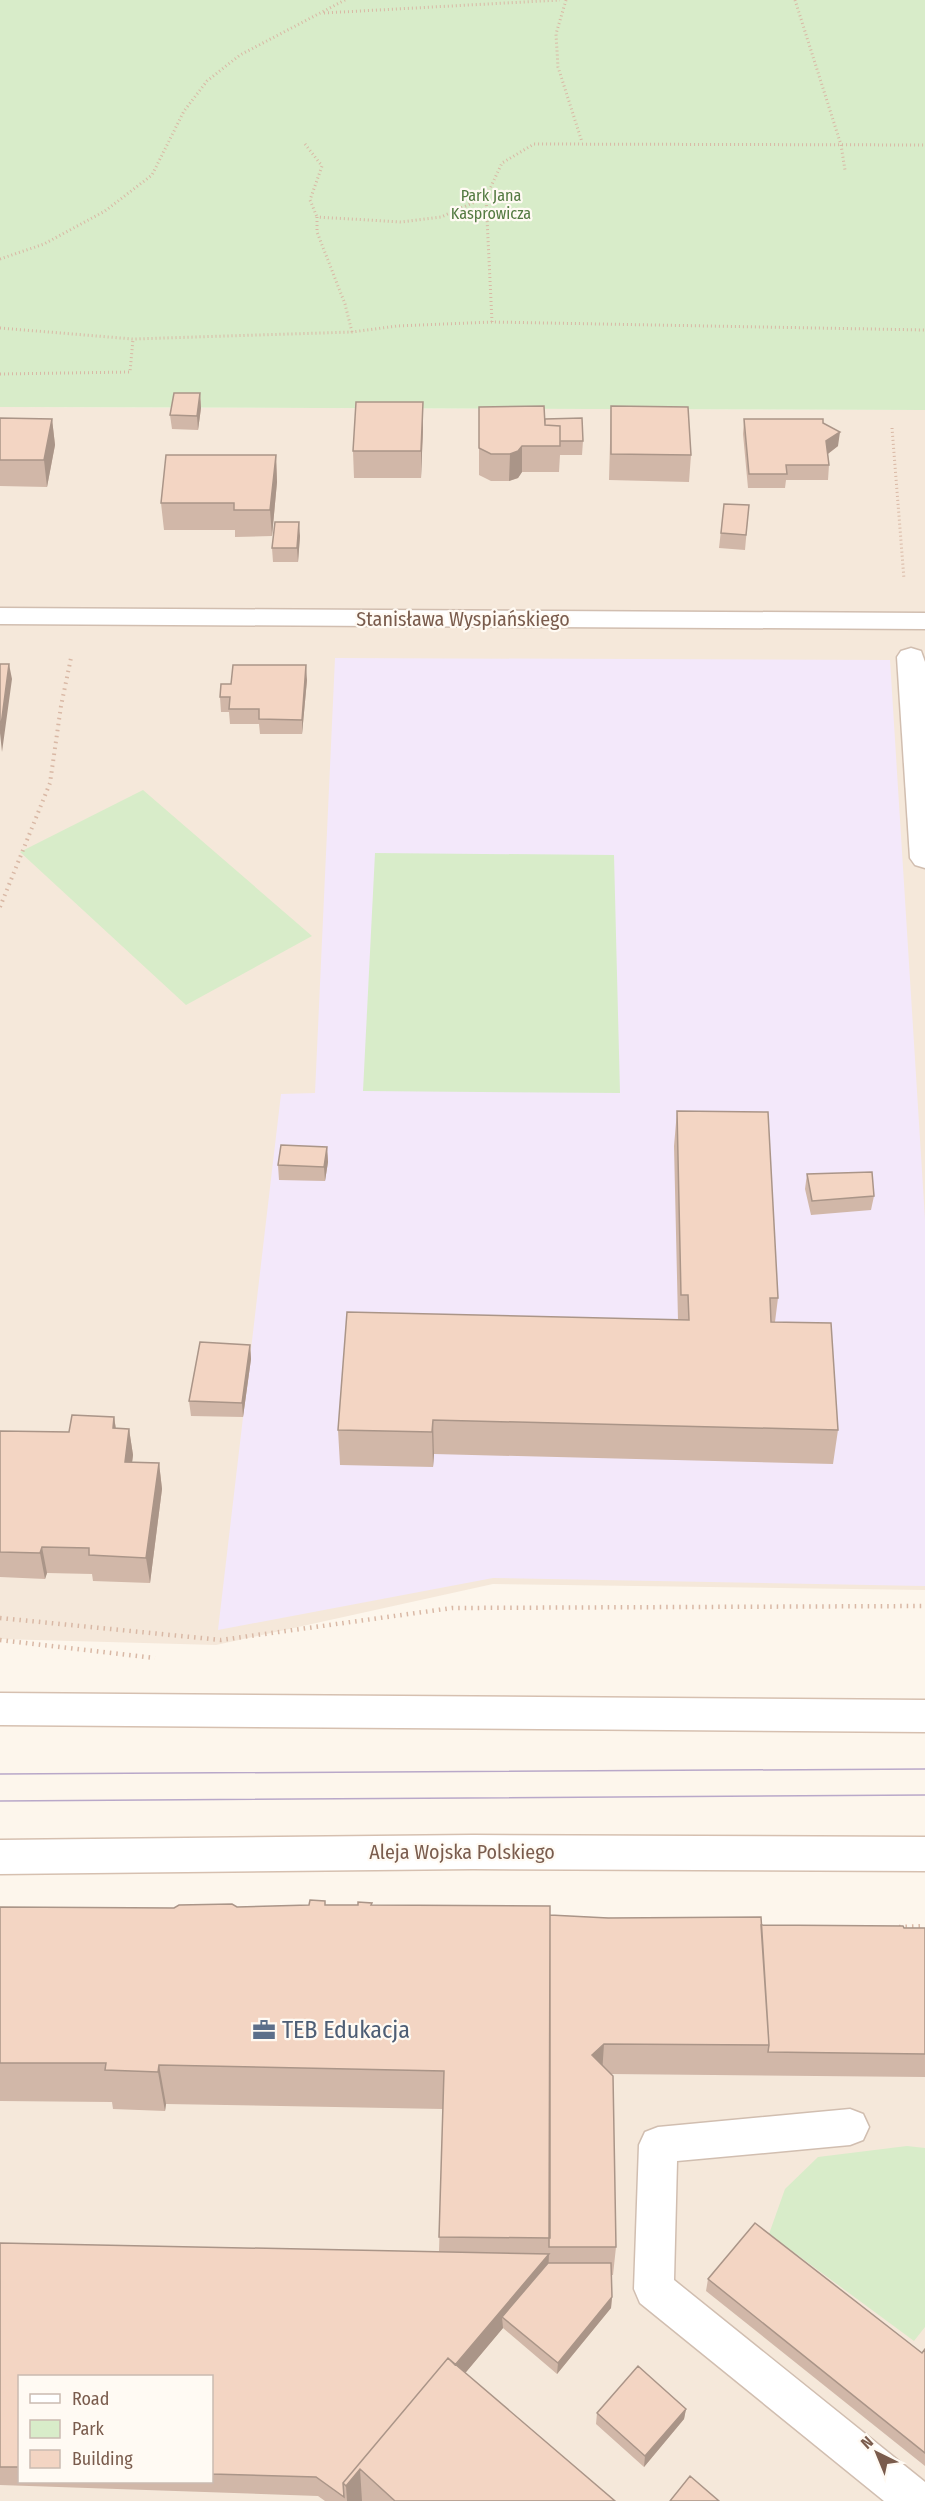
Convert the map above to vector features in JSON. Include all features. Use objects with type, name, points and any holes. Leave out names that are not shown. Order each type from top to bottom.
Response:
[{"type":"main road","name":"Stanisława Wyspiańskiego","points":[[0,616],[925,621]]},
{"type":"main road","points":[[910,657],[925,858]]},
{"type":"main road","points":[[0,1708],[925,1716]]},
{"type":"main road","name":"Aleja Wojska Polskiego","points":[[0,1857],[473,1852],[925,1854]]},
{"type":"lane","points":[[850,2127],[658,2145],[654,2289],[916,2501]]},
{"type":"path","points":[[0,259],[44,244],[105,211],[152,175],[184,111],[207,81],[240,55],[345,0]]},
{"type":"path","points":[[320,13],[560,0]]},
{"type":"path","points":[[566,0],[556,34],[558,67],[582,142]]},
{"type":"path","points":[[795,0],[841,145],[845,170]]},
{"type":"path","points":[[492,322],[486,197],[502,163],[534,144],[582,142],[925,145]]},
{"type":"path","points":[[305,144],[322,166],[310,200],[317,217],[317,232],[345,304],[352,332]]},
{"type":"path","points":[[317,217],[401,222],[441,217],[486,197]]},
{"type":"path","points":[[0,328],[133,339],[352,332],[397,326],[492,322],[925,330]]},
{"type":"path","points":[[0,374],[130,372],[133,339]]},
{"type":"path","points":[[892,428],[903,577]]},
{"type":"path","points":[[0,907],[50,783],[61,706],[73,650]]},
{"type":"path","points":[[0,1618],[220,1640],[452,1608],[925,1606]]},
{"type":"path","points":[[889,1927],[925,1926]]},
{"type":"shaded area","points":[[0,407],[925,410],[925,1590],[493,1584],[216,1645],[0,1639]]},
{"type":"shaded area","points":[[335,658],[890,660],[925,1219],[925,1586],[493,1578],[218,1630],[281,1094],[315,1093]]},
{"type":"shaded area","points":[[925,1944],[925,2501],[0,2501],[0,1945]]},
{"type":"green space","name":"Park Jana Kasprowicza","points":[[0,0],[925,0],[925,410],[0,407]]},
{"type":"green space","points":[[143,790],[312,936],[186,1005],[20,852]]},
{"type":"green space","points":[[375,853],[614,855],[620,1093],[363,1091]]},
{"type":"green space","points":[[907,2146],[925,2148],[925,2327],[914,2341],[769,2234],[785,2189],[818,2157]]},
{"type":"building","points":[[174,393],[200,393],[197,416],[170,415]]},
{"type":"building","points":[[356,402],[423,402],[421,451],[353,451]]},
{"type":"building","points":[[544,406],[545,425],[560,426],[560,446],[522,446],[518,451],[510,454],[491,454],[479,448],[479,407]]},
{"type":"building","points":[[611,406],[688,407],[691,455],[611,454]]},
{"type":"building","points":[[0,418],[52,419],[44,460],[0,460]]},
{"type":"building","points":[[582,418],[583,441],[560,441],[560,426],[545,425],[545,419]]},
{"type":"building","points":[[744,419],[823,419],[823,423],[840,432],[826,441],[829,465],[786,465],[787,474],[749,474]]},
{"type":"building","points":[[166,455],[276,455],[270,510],[234,510],[234,503],[161,503]]},
{"type":"building","points":[[724,504],[749,505],[746,535],[721,533]]},
{"type":"building","points":[[275,522],[299,522],[297,548],[272,548]]},
{"type":"building","points":[[0,664],[9,664],[0,733]]},
{"type":"building","points":[[233,665],[306,665],[302,720],[259,719],[259,709],[229,709],[230,697],[220,697],[221,684],[231,684]]},
{"type":"building","points":[[677,1111],[768,1112],[778,1298],[770,1298],[771,1322],[831,1323],[838,1430],[433,1420],[432,1432],[338,1430],[347,1312],[689,1320],[688,1295],[681,1295]]},
{"type":"building","points":[[281,1145],[327,1147],[324,1167],[278,1165]]},
{"type":"building","points":[[872,1172],[874,1196],[812,1201],[807,1174]]},
{"type":"building","points":[[200,1342],[250,1345],[242,1403],[189,1401]]},
{"type":"building","points":[[72,1415],[114,1417],[113,1428],[129,1429],[125,1462],[159,1463],[146,1558],[89,1555],[89,1548],[42,1547],[40,1553],[0,1552],[0,1431],[69,1432]]},
{"type":"building","points":[[310,1900],[325,1901],[325,1905],[358,1905],[358,1902],[372,1903],[371,1905],[550,1906],[550,2238],[439,2237],[444,2071],[159,2065],[158,2072],[105,2070],[106,2063],[0,2063],[0,1907],[174,1908],[179,1905],[232,1904],[237,1907],[309,1905]]},
{"type":"building","points":[[550,1915],[608,1918],[761,1917],[769,2045],[604,2044],[592,2055],[613,2076],[616,2247],[549,2247]]},
{"type":"building","points":[[761,1925],[925,1928],[925,2054],[768,2052]]},
{"type":"building","points":[[755,2223],[922,2353],[925,2349],[925,2453],[708,2279]]},
{"type":"building","points":[[0,2243],[549,2254],[455,2365],[448,2358],[343,2483],[344,2497],[316,2477],[213,2474],[213,2375],[18,2375],[18,2467],[0,2467]]},
{"type":"building","points":[[548,2263],[611,2263],[612,2297],[558,2363],[502,2317]]},
{"type":"building","points":[[448,2358],[615,2501],[395,2501],[360,2469],[346,2486],[343,2483]]},
{"type":"building","points":[[638,2366],[686,2409],[645,2456],[597,2413]]},
{"type":"building","points":[[690,2476],[719,2501],[670,2501]]},
{"type":"tram line","points":[[0,1774],[925,1769]]},
{"type":"tram line","points":[[0,1801],[925,1795]]},
{"type":"place","name":"TEB Edukacja","points":[[264,2030]]}]
